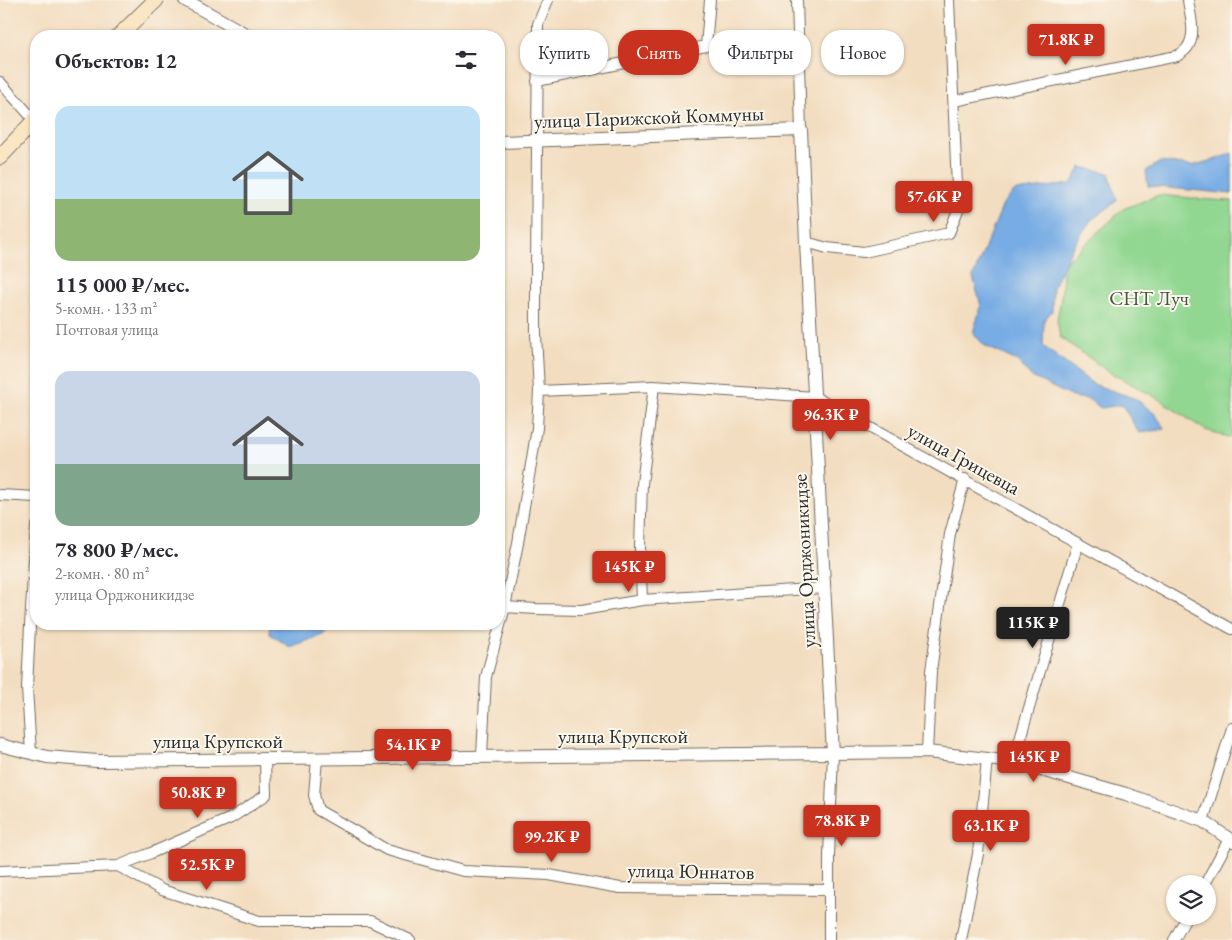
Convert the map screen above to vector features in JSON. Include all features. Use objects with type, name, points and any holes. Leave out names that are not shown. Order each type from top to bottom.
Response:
[{"type":"main road","points":[[125,30],[156,0]]},
{"type":"main road","points":[[0,157],[30,127]]},
{"type":"street","points":[[186,0],[239,30]]},
{"type":"street","points":[[548,0],[538,24],[536,335],[538,391],[536,428],[518,543],[505,607],[582,610],[642,600],[824,588]]},
{"type":"street","points":[[537,81],[706,46],[710,0]]},
{"type":"street","name":"улица Орджоникидзе","points":[[797,0],[806,242],[833,754],[829,856],[829,940]]},
{"type":"street","points":[[806,242],[827,248],[864,252],[949,233],[958,210],[949,0]]},
{"type":"street","points":[[954,101],[1178,56],[1187,49],[1193,33],[1188,0]]},
{"type":"street","points":[[0,82],[30,114]]},
{"type":"street","name":"улица Парижской Коммуны","points":[[505,142],[802,130]]},
{"type":"street","points":[[642,600],[640,548],[642,484],[654,386]]},
{"type":"street","name":"улица Грицевца","points":[[538,391],[654,386],[815,397],[1232,629]]},
{"type":"street","points":[[928,752],[931,671],[950,534],[965,479]]},
{"type":"street","points":[[0,495],[30,497]]},
{"type":"street","points":[[1013,762],[1078,543]]},
{"type":"street","points":[[30,626],[27,688],[31,753]]},
{"type":"street","points":[[482,756],[486,677],[499,630]]},
{"type":"street","points":[[1203,821],[1232,728]]},
{"type":"street","name":"улица Крупской","points":[[0,744],[47,757],[98,761],[928,752],[1013,762],[1126,794],[1203,821],[1231,840]]},
{"type":"street","points":[[0,871],[118,866],[151,853],[231,818],[266,795],[266,759]]},
{"type":"street","name":"улица Юннатов","points":[[317,759],[314,795],[318,810],[388,850],[463,870],[548,875],[620,888],[829,890]]},
{"type":"street","points":[[961,940],[978,854],[987,759]]},
{"type":"street","points":[[1210,875],[1231,840]]},
{"type":"street","points":[[118,866],[162,890],[259,921],[370,921],[410,940]]},
{"type":"street","points":[[1174,940],[1182,925]]},
{"type":"green space","name":"СНТ Луч","points":[[1159,195],[1232,201],[1232,438],[1205,430],[1157,398],[1109,372],[1060,337],[1057,320],[1064,264],[1123,209]]},
{"type":"water","points":[[1232,153],[1232,194],[1148,186],[1146,171],[1160,162],[1191,166]]},
{"type":"water","points":[[1081,167],[1109,173],[1117,200],[1091,220],[1072,248],[1053,287],[1052,311],[1044,320],[1043,346],[1093,384],[1136,399],[1155,414],[1165,429],[1139,433],[1122,405],[1101,408],[1088,399],[1072,397],[1030,376],[1019,362],[985,346],[973,333],[981,306],[973,277],[1004,202],[1015,191],[1071,184]]},
{"type":"water","points":[[270,630],[328,630],[323,635],[290,647],[270,634]]}]
